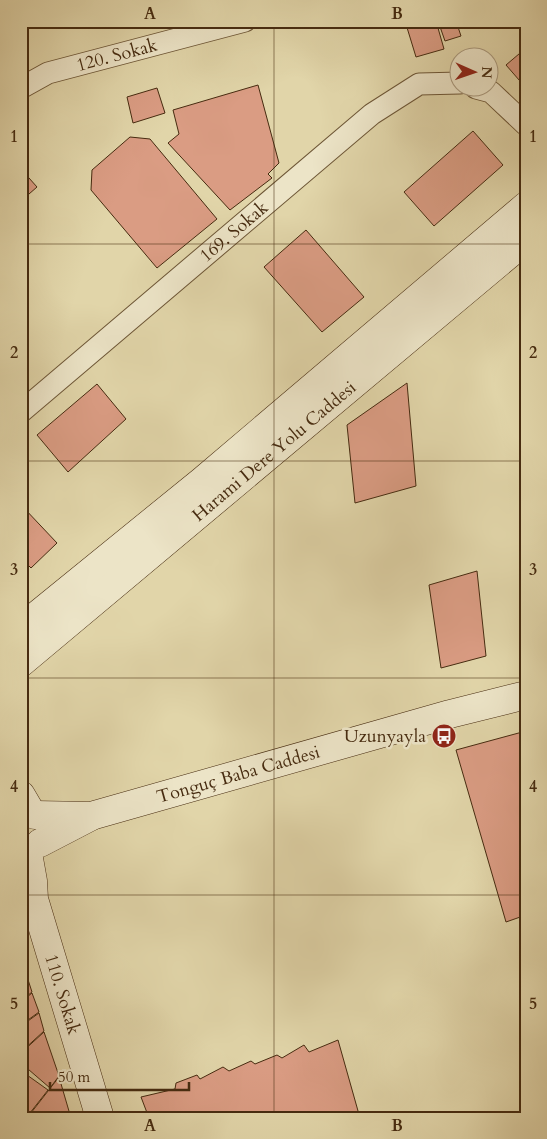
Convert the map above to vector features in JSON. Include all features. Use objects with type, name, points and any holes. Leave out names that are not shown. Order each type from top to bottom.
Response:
[{"type":"street","name":"120. Sokak","points":[[21,88],[48,73],[245,21]]},
{"type":"street","name":"169. Sokak","points":[[21,412],[372,114],[419,84],[450,83]]},
{"type":"street","points":[[497,98],[526,125]]},
{"type":"street","name":"Harami Dere Yolu Caddesi","points":[[21,628],[202,481],[526,206]]},
{"type":"street","name":"Harami Dere Yolu Caddesi","points":[[21,663],[526,240]]},
{"type":"street","name":"Tonguç Baba Caddesi","points":[[27,808],[91,816],[440,716],[526,694]]},
{"type":"street","points":[[27,808],[41,824],[42,833],[28,856]]},
{"type":"street","points":[[28,856],[91,816]]},
{"type":"street","name":"110. Sokak","points":[[28,856],[23,883],[34,899],[100,1118]]},
{"type":"building","points":[[405,21],[436,21],[444,49],[416,57]]},
{"type":"building","points":[[438,21],[456,21],[461,36],[445,41]]},
{"type":"building","points":[[526,48],[526,88],[506,65]]},
{"type":"building","points":[[258,85],[279,163],[268,174],[272,178],[230,210],[168,143],[179,134],[173,110]]},
{"type":"building","points":[[157,88],[165,113],[133,123],[127,97]]},
{"type":"building","points":[[473,131],[503,165],[434,226],[404,192]]},
{"type":"building","points":[[130,137],[150,139],[217,219],[157,268],[91,190],[92,170]]},
{"type":"building","points":[[21,169],[37,187],[21,201]]},
{"type":"building","points":[[306,230],[364,297],[322,332],[264,267]]},
{"type":"building","points":[[407,383],[416,486],[355,503],[347,425]]},
{"type":"building","points":[[97,384],[126,419],[68,472],[37,435]]},
{"type":"building","points":[[23,507],[57,543],[31,568],[21,558],[21,508]]},
{"type":"building","points":[[477,571],[486,656],[441,668],[429,585]]},
{"type":"building","points":[[526,731],[526,915],[506,922],[456,750]]},
{"type":"building","points":[[21,958],[32,992],[21,1001]]},
{"type":"building","points":[[32,993],[39,1012],[21,1025],[21,1002]]},
{"type":"building","points":[[39,1013],[44,1031],[21,1052],[21,1026]]},
{"type":"building","points":[[44,1032],[59,1076],[50,1088],[21,1063],[21,1053]]},
{"type":"building","points":[[338,1040],[360,1118],[149,1118],[141,1097],[175,1089],[176,1083],[197,1075],[200,1079],[223,1067],[229,1071],[251,1061],[255,1064],[277,1055],[282,1058],[304,1045],[309,1052]]},
{"type":"building","points":[[21,1071],[26,1075],[21,1082]]},
{"type":"building","points":[[27,1075],[48,1090],[26,1118],[21,1118],[21,1083]]},
{"type":"building","points":[[59,1077],[71,1118],[27,1118]]},
{"type":"place","name":"Uzunyayla","points":[[444,736]]}]
